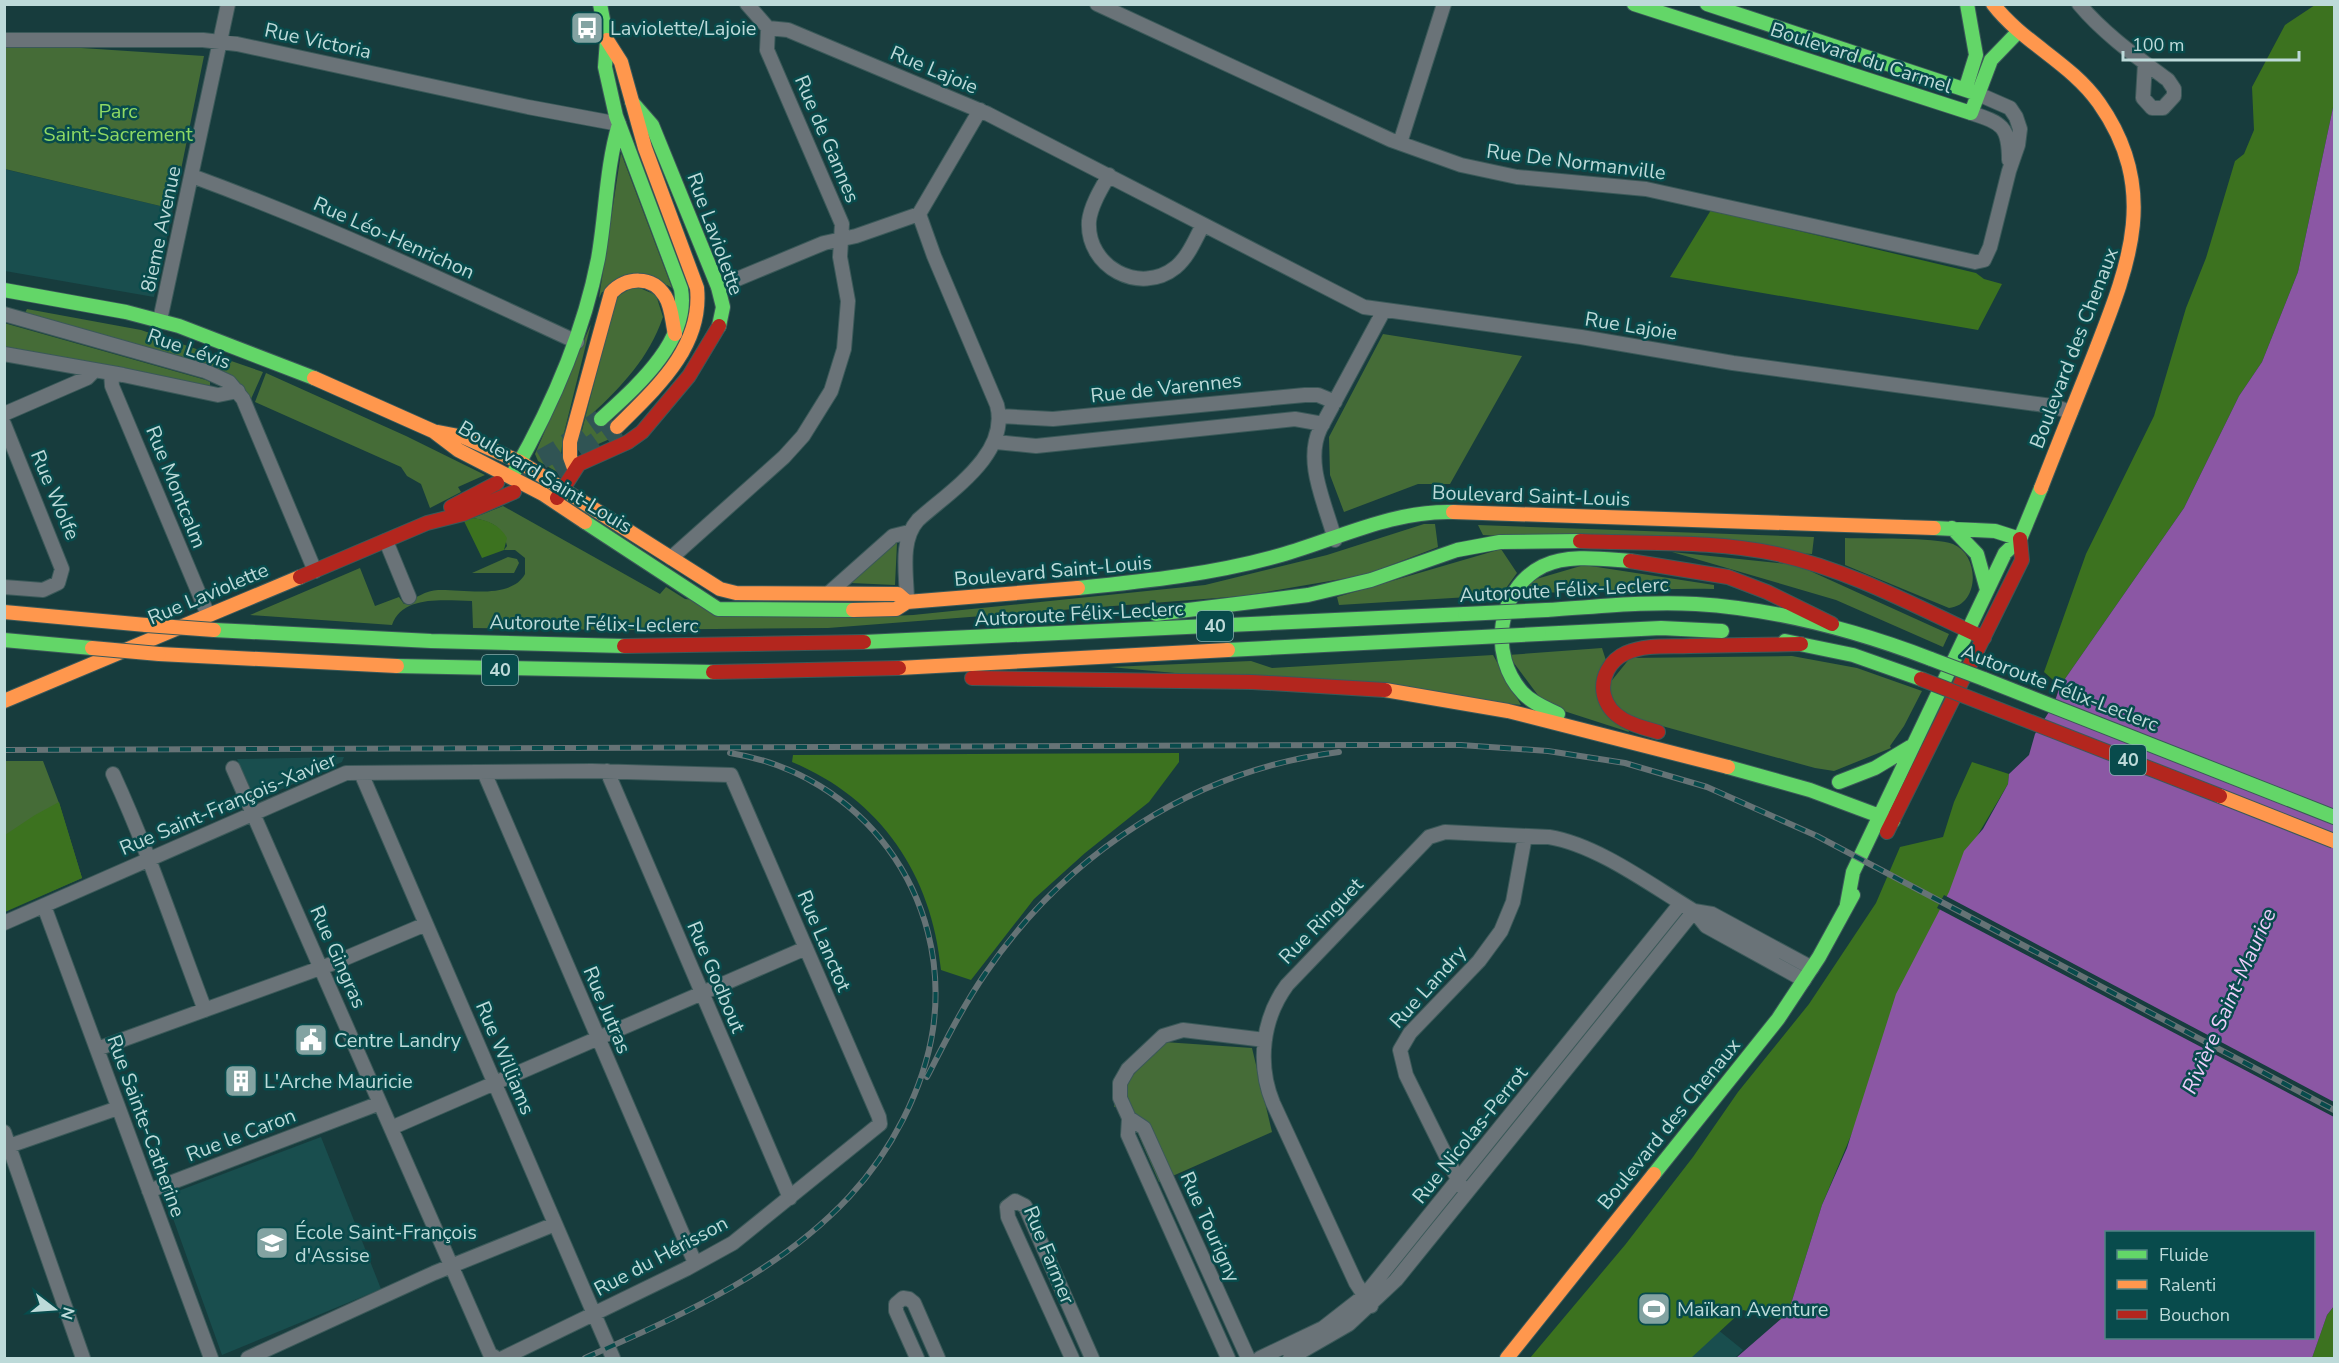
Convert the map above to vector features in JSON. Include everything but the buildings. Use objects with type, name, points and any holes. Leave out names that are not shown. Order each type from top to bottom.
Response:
[{"type":"main road","name":"Rue Laviolette","points":[[600,4],[607,40],[605,67],[619,123],[681,289],[683,313],[675,334],[636,383],[601,420]]},
{"type":"main road","name":"Boulevard du Carmel","points":[[1634,4],[1965,111]]},
{"type":"main road","name":"Boulevard du Carmel","points":[[1707,4],[1971,92]]},
{"type":"main road","points":[[1965,111],[1971,92],[1976,55],[1967,4]]},
{"type":"main road","name":"Boulevard des Chenaux","points":[[1886,818],[1886,800],[1910,747],[2005,553],[2020,539],[2130,260],[2135,230],[2134,189],[2124,150],[2103,109],[2078,80],[2017,33],[1993,4]]},
{"type":"main road","points":[[1971,92],[1990,60],[2017,33]]},
{"type":"main road","name":"Rue Laviolette","points":[[607,40],[621,62],[648,156],[697,288],[700,310],[696,327],[686,348],[644,400],[617,427]]},
{"type":"main road","name":"Rue Laviolette","points":[[574,468],[586,459],[635,438],[665,404],[709,346],[717,332],[723,310],[718,287],[652,125],[632,102]]},
{"type":"main road","points":[[512,476],[545,417],[577,342],[598,261],[609,150],[619,123]]},
{"type":"main road","points":[[555,501],[574,468],[570,457],[570,442],[604,308],[614,288],[630,280],[646,281],[655,285],[667,301],[675,334]]},
{"type":"main road","name":"Boulevard Saint-Louis","points":[[4,290],[160,320],[289,367],[433,431],[464,437],[520,462],[716,587],[731,592],[898,594],[907,602]]},
{"type":"main road","name":"Boulevard Saint-Louis","points":[[433,431],[458,450],[512,476],[555,501],[701,600],[718,609],[730,611],[896,609],[907,602],[1006,596],[1170,580],[1242,565],[1335,540],[1405,516],[1435,511],[1952,528],[1995,531],[2020,539]]},
{"type":"main road","name":"Rue Laviolette","points":[[4,701],[427,523],[459,502],[497,483]]},
{"type":"main road","name":"Rue Laviolette","points":[[427,523],[463,514],[514,492]]},
{"type":"main road","points":[[1952,528],[1977,554],[1987,590]]},
{"type":"main road","name":"Boulevard des Chenaux","points":[[1506,1359],[1756,1047],[1808,974],[1847,904],[1853,872],[1886,818],[1901,806],[1984,638],[2022,560],[2020,539]]},
{"type":"main road","points":[[965,639],[1308,595],[1371,580],[1456,550],[1524,540],[1720,547],[1777,554],[1852,577],[1984,638]]},
{"type":"main road","points":[[1615,737],[1535,702],[1522,693],[1509,673],[1502,647],[1503,614],[1518,586],[1540,567],[1562,560],[1586,559],[1694,571],[1745,582],[1832,624]]},
{"type":"main road","name":"Autoroute Félix-Leclerc","points":[[4,612],[214,630],[378,639],[626,645],[789,645],[965,639],[1635,604],[1696,604],[1767,612],[1832,624],[1931,659],[2334,817]]},
{"type":"main road","name":"40","points":[[4,640],[159,654],[366,666],[558,672],[840,670],[1539,634],[1688,629],[1801,644],[1864,658],[2334,841]]},
{"type":"main road","points":[[1671,735],[1630,723],[1614,714],[1608,705],[1603,690],[1604,678],[1612,663],[1620,656],[1660,647],[1801,644]]},
{"type":"main road","points":[[840,670],[1022,680],[1352,687],[1473,704],[1615,737],[1769,778],[1886,818]]},
{"type":"main road","points":[[1857,789],[1834,781],[1870,770],[1910,747]]},
{"type":"main road","points":[[1871,794],[1901,806]]},
{"type":"street","name":"8ieme Avenue","points":[[160,320],[228,4]]},
{"type":"street","points":[[747,4],[768,28]]},
{"type":"street","name":"Rue De Normanville","points":[[1097,4],[1400,143],[1447,161],[1500,175],[1655,190],[1975,262],[1984,260],[1988,253],[2008,171],[2018,145],[2019,124]]},
{"type":"street","points":[[1400,143],[1444,4]]},
{"type":"street","points":[[2079,4],[2098,24],[2145,63]]},
{"type":"street","name":"Rue Lajoie","points":[[768,28],[788,30],[980,110],[1109,175],[1345,300],[1383,312],[1581,338],[1733,363],[2052,406],[2071,412]]},
{"type":"street","name":"Rue de Gannes","points":[[671,558],[784,457],[803,436],[826,401],[842,362],[848,326],[848,301],[840,256],[841,222],[767,50],[768,28]]},
{"type":"street","name":"Rue Victoria","points":[[4,40],[220,41],[528,107],[619,123]]},
{"type":"street","name":"Boulevard du Carmel","points":[[1971,92],[2004,104],[2013,112],[2019,124]]},
{"type":"street","points":[[718,287],[824,243],[919,213],[980,110]]},
{"type":"street","name":"Boulevard du Carmel","points":[[1965,111],[1994,120],[2005,131]]},
{"type":"street","name":"Rue De Normanville","points":[[2005,131],[2009,145],[2008,171]]},
{"type":"street","points":[[1109,175],[1094,204],[1089,231],[1098,255],[1118,273],[1143,279],[1169,272],[1182,260],[1203,225]]},
{"type":"street","name":"Rue Léo-Henrichon","points":[[192,177],[251,198],[398,260],[577,342]]},
{"type":"street","points":[[907,602],[906,547],[909,532],[918,520],[984,458],[996,442],[1000,416],[919,213]]},
{"type":"street","points":[[1335,540],[1313,447],[1383,312]]},
{"type":"street","name":"Rue Lévis","points":[[4,314],[205,371],[229,382],[238,391],[315,571]]},
{"type":"street","points":[[4,354],[219,395],[238,391]]},
{"type":"street","points":[[4,414],[87,378],[95,370]]},
{"type":"street","name":"Rue Montcalm","points":[[111,373],[112,386],[208,615]]},
{"type":"street","name":"Rue de Varennes","points":[[1000,416],[1053,419],[1305,395],[1318,395],[1335,402]]},
{"type":"street","points":[[996,442],[1036,446],[1295,419],[1323,424]]},
{"type":"street","name":"Rue Wolfe","points":[[4,424],[61,559],[62,569],[59,581],[52,588],[42,590],[4,587]]},
{"type":"street","points":[[830,592],[893,536],[909,532]]},
{"type":"street","points":[[386,541],[409,597]]},
{"type":"street","name":"Rue Gingras","points":[[233,768],[451,1267],[490,1354],[496,1359]]},
{"type":"street","name":"Rue Saint-François-Xavier","points":[[4,923],[346,773],[607,771],[730,774]]},
{"type":"street","name":"Rue Godbout","points":[[607,771],[790,1198]]},
{"type":"street","name":"Rue Jutras","points":[[484,772],[695,1263]]},
{"type":"street","name":"Rue Williams","points":[[361,773],[613,1359]]},
{"type":"street","points":[[113,774],[142,836],[148,860],[205,1010]]},
{"type":"street","name":"Rue Lanctot","points":[[730,774],[880,1123]]},
{"type":"street","name":"Rue Ringuet","points":[[1367,1301],[1272,1103],[1265,1075],[1264,1040],[1273,1009],[1287,985],[1429,837],[1444,832],[1558,838],[1585,848],[1694,911],[1712,914],[1808,974]]},
{"type":"street","name":"Rue Landry","points":[[1465,1193],[1406,1075],[1400,1050],[1410,1033],[1479,961],[1501,932],[1514,902],[1525,836]]},
{"type":"street","name":"Rue Nicolas-Perrot","points":[[1290,1359],[1324,1341],[1367,1301],[1458,1180],[1681,903]]},
{"type":"street","name":"Rue Sainte-Catherine","points":[[44,906],[211,1359]]},
{"type":"street","name":"Rue Nicolas-Perrot","points":[[1260,1359],[1323,1328],[1396,1280],[1694,911]]},
{"type":"street","points":[[97,1049],[321,967],[426,924]]},
{"type":"street","points":[[391,1128],[806,948]]},
{"type":"street","name":"Rue Tourigny","points":[[1228,1359],[1128,1135],[1129,1118],[1120,1098],[1120,1083],[1128,1069],[1163,1036],[1183,1030],[1264,1040]]},
{"type":"street","name":"Rue le Caron","points":[[149,1191],[380,1103]]},
{"type":"street","points":[[83,1359],[7,1139],[118,1108]]},
{"type":"street","name":"Rue Tourigny","points":[[1129,1118],[1144,1128],[1248,1359]]},
{"type":"street","name":"Rue du Hérisson","points":[[503,1359],[737,1240],[880,1123]]},
{"type":"street","name":"Rue Farmer","points":[[1072,1359],[1008,1217],[1007,1207],[1015,1200],[1021,1201],[1025,1206],[1092,1359]]},
{"type":"street","points":[[248,1359],[451,1267],[555,1224]]},
{"type":"street","points":[[917,1359],[896,1311],[896,1305],[903,1298],[914,1303],[938,1359]]},
{"type":"shaded area","points":[[4,169],[173,209],[154,297],[5,271]]},
{"type":"shaded area","points":[[344,757],[342,762],[258,800],[237,759]]},
{"type":"shaded area","name":"École Saint-François d'Assise","points":[[321,1137],[381,1289],[222,1355],[165,1196]]},
{"type":"shaded area","points":[[1712,1325],[1743,1350],[1735,1358],[1683,1358]]},
{"type":"green space","points":[[2315,5],[2334,5],[2334,103],[2298,272],[2262,362],[2239,396],[2184,508],[2060,686],[2044,672],[2086,554],[2154,416],[2186,308],[2206,258],[2235,161],[2244,154],[2254,130],[2252,87],[2285,25]]},
{"type":"green space","name":"Parc Saint-Sacrement","points":[[5,43],[204,56],[173,209],[5,169]]},
{"type":"green space","points":[[621,153],[672,288],[667,285],[602,292],[599,298]]},
{"type":"green space","points":[[1711,210],[1976,273],[1984,279],[2002,284],[1978,330],[1670,277]]},
{"type":"green space","points":[[635,286],[656,295],[663,317],[650,346],[633,371],[591,415],[617,427],[621,434],[580,449],[578,446],[616,297]]},
{"type":"green space","points":[[27,309],[141,330],[263,372],[251,399],[236,379],[222,370],[25,313]]},
{"type":"green space","points":[[4,323],[206,380],[210,382],[210,386],[5,348]]},
{"type":"green space","points":[[591,324],[563,437],[559,473],[538,461],[535,454]]},
{"type":"green space","points":[[1383,334],[1522,356],[1450,484],[1418,484],[1344,512],[1330,475],[1329,437]]},
{"type":"green space","points":[[266,373],[406,436],[485,475],[458,487],[461,492],[430,508],[421,484],[407,476],[401,467],[255,402]]},
{"type":"green space","points":[[503,506],[660,594],[666,587],[685,599],[869,617],[913,615],[1205,585],[1327,555],[1424,524],[1435,524],[1438,547],[1365,575],[1243,596],[828,628],[614,630],[473,628],[472,601],[450,600],[426,601],[405,608],[392,625],[250,615],[360,568],[375,606],[399,597],[404,604],[434,590],[485,591],[509,587],[525,574],[525,558],[515,550],[504,550],[507,546],[505,539],[496,526],[473,518]]},
{"type":"green space","points":[[473,518],[489,522],[501,530],[507,538],[504,550],[482,558],[464,521]]},
{"type":"green space","points":[[1478,525],[1814,537],[1812,554],[1483,535]]},
{"type":"green space","points":[[1845,538],[1917,539],[1953,544],[1962,550],[1972,568],[1971,589],[1959,605],[1949,608],[1845,565]]},
{"type":"green space","points":[[895,542],[897,543],[895,585],[851,583]]},
{"type":"green space","points":[[1501,549],[1517,573],[1501,595],[1339,605],[1337,597]]},
{"type":"green space","points":[[1672,552],[1797,565],[1949,634],[1943,647],[1836,600]]},
{"type":"green space","points":[[508,557],[517,559],[519,563],[514,573],[472,573]]},
{"type":"green space","points":[[1584,565],[1714,585],[1714,589],[1570,593],[1522,591],[1533,580]]},
{"type":"green space","points":[[1602,648],[1629,732],[1564,711],[1540,698],[1508,655]]},
{"type":"green space","points":[[1493,655],[1521,705],[1110,667],[1251,661],[1272,668]]},
{"type":"green space","points":[[1792,656],[1857,668],[1922,691],[1904,726],[1890,746],[1891,748],[1834,771],[1815,768],[1633,718],[1624,714],[1609,684],[1630,658]]},
{"type":"green space","points":[[1179,753],[1179,762],[1149,802],[1085,853],[1034,899],[971,980],[941,970],[936,935],[926,903],[913,872],[897,844],[876,819],[852,797],[824,778],[792,762],[793,755]]},
{"type":"green space","points":[[5,761],[43,761],[59,803],[82,878],[5,911]]},
{"type":"green space","points":[[1972,762],[2009,774],[2008,784],[1973,843],[1822,1205],[1790,1307],[1781,1319],[1743,1310],[1691,1358],[1530,1358],[1625,1245],[1693,1157],[1738,1092],[1809,1004],[1876,903],[1900,847],[1943,837],[1954,802]]},
{"type":"green space","points":[[59,802],[82,878],[5,912],[5,835]]},
{"type":"green space","points":[[1164,1042],[1252,1048],[1272,1132],[1159,1182],[1125,1104],[1114,1107],[1116,1093]]},
{"type":"green space","points":[[2334,1306],[2334,1358],[2312,1358],[2327,1315]]},
{"type":"water","name":"Rivière Saint-Maurice","points":[[2334,103],[2334,1306],[2327,1315],[2312,1358],[1736,1358],[1781,1319],[1790,1307],[1822,1205],[1847,1148],[1896,994],[1949,892],[1964,851],[1983,829],[2008,784],[2009,774],[2029,755],[2035,734],[2054,704],[2060,686],[2184,508],[2239,396],[2262,362],[2298,272]]},
{"type":"pier","points":[[1944,895],[2334,1102],[2334,1117],[1937,908]]},
{"type":"tunnel","points":[[515,474],[558,450],[601,419]]},
{"type":"tunnel","points":[[529,484],[571,460],[617,427]]},
{"type":"railway","points":[[4,750],[1461,745],[1548,751],[1625,763],[1707,787],[1817,836],[2334,1110]]},
{"type":"railway","points":[[927,1077],[954,1024],[985,974],[1018,931],[1054,891],[1094,856],[1138,825],[1185,799],[1234,777],[1285,762],[1339,752]]},
{"type":"railway","points":[[585,1358],[726,1291],[759,1271],[821,1225],[849,1197],[892,1140],[914,1097],[929,1052],[933,1029],[935,980],[928,932],[912,888],[888,849],[857,814],[820,786],[777,765],[730,753]]},
{"type":"traffic: fast","points":[[600,4],[607,40],[605,67],[616,116],[681,289],[682,308],[669,345],[658,361],[644,378],[601,419]]},
{"type":"traffic: fast","points":[[1634,4],[1971,113],[1991,60],[2017,33]]},
{"type":"traffic: fast","points":[[1707,4],[1978,94]]},
{"type":"traffic: fast","points":[[1967,4],[1976,55],[1967,84]]},
{"type":"traffic: fast","points":[[632,102],[652,125],[718,287],[723,307],[719,326]]},
{"type":"traffic: fast","points":[[513,474],[541,423],[584,316],[598,259],[611,157],[619,124]]},
{"type":"traffic: fast","points":[[4,290],[126,312],[179,326],[314,378]]},
{"type":"traffic: fast","points":[[1847,904],[1853,872],[2005,553],[2020,539],[2041,488]]},
{"type":"traffic: fast","points":[[1078,588],[1206,572],[1256,562],[1387,521],[1409,516],[1453,512]]},
{"type":"traffic: fast","points":[[585,522],[718,609],[853,610]]},
{"type":"traffic: fast","points":[[1934,528],[1995,531],[2020,539]]},
{"type":"traffic: fast","points":[[1952,528],[1977,554],[1987,590]]},
{"type":"traffic: fast","points":[[1156,614],[1308,595],[1371,580],[1457,550],[1500,542],[1580,541]]},
{"type":"traffic: fast","points":[[1558,714],[1531,700],[1512,678],[1505,661],[1502,643],[1507,607],[1516,590],[1527,577],[1553,562],[1586,558],[1630,561]]},
{"type":"traffic: fast","points":[[1546,610],[1658,603],[1727,607],[1786,616],[1845,630],[1931,659]]},
{"type":"traffic: fast","points":[[1465,614],[1546,610]]},
{"type":"traffic: fast","points":[[864,642],[1465,614]]},
{"type":"traffic: fast","points":[[1539,634],[1661,628],[1722,631]]},
{"type":"traffic: fast","points":[[214,630],[431,641],[624,646]]},
{"type":"traffic: fast","points":[[1462,638],[1539,634]]},
{"type":"traffic: fast","points":[[1228,650],[1462,638]]},
{"type":"traffic: fast","points":[[4,640],[92,648]]},
{"type":"traffic: fast","points":[[1785,641],[1853,655],[1921,679]]},
{"type":"traffic: fast","points":[[1931,659],[1984,679]]},
{"type":"traffic: fast","points":[[397,666],[713,672]]},
{"type":"traffic: fast","points":[[1984,679],[2334,817]]},
{"type":"traffic: fast","points":[[1839,782],[1875,768],[1910,747]]},
{"type":"traffic: fast","points":[[1728,767],[1810,790],[1893,821]]},
{"type":"traffic: fast","points":[[1654,1174],[1778,1019],[1819,957],[1853,895]]},
{"type":"traffic: slow","points":[[1993,4],[2018,30],[2075,76],[2099,103],[2118,135],[2129,167],[2134,198],[2127,260],[2117,292],[2041,488]]},
{"type":"traffic: slow","points":[[607,40],[621,62],[645,148],[697,288],[697,309],[693,329],[685,348],[661,381],[617,427]]},
{"type":"traffic: slow","points":[[574,468],[570,457],[570,442],[611,293],[631,281],[653,284],[660,289],[667,300],[675,334]]},
{"type":"traffic: slow","points":[[314,378],[433,431],[458,450],[543,494],[585,522]]},
{"type":"traffic: slow","points":[[438,432],[464,437],[520,462],[720,589],[736,593],[898,594],[907,602]]},
{"type":"traffic: slow","points":[[1453,512],[1934,528]]},
{"type":"traffic: slow","points":[[4,701],[300,577]]},
{"type":"traffic: slow","points":[[853,610],[896,609],[907,602],[1078,588]]},
{"type":"traffic: slow","points":[[4,612],[146,625]]},
{"type":"traffic: slow","points":[[146,625],[214,630]]},
{"type":"traffic: slow","points":[[92,648],[159,654]]},
{"type":"traffic: slow","points":[[899,668],[1228,650]]},
{"type":"traffic: slow","points":[[159,654],[397,666]]},
{"type":"traffic: slow","points":[[1385,690],[1508,711],[1728,767]]},
{"type":"traffic: slow","points":[[2220,796],[2334,841]]},
{"type":"traffic: slow","points":[[1507,1358],[1654,1174]]},
{"type":"traffic: jam","points":[[557,498],[579,464],[628,442],[642,432],[689,376],[719,326]]},
{"type":"traffic: jam","points":[[451,507],[497,483]]},
{"type":"traffic: jam","points":[[300,577],[427,523],[463,514],[514,492]]},
{"type":"traffic: jam","points":[[1887,832],[2022,560],[2020,539]]},
{"type":"traffic: jam","points":[[1580,541],[1728,546],[1777,554],[1857,579],[1984,638]]},
{"type":"traffic: jam","points":[[1630,561],[1728,577],[1767,592],[1832,624]]},
{"type":"traffic: jam","points":[[624,646],[864,642]]},
{"type":"traffic: jam","points":[[1658,732],[1625,721],[1607,704],[1603,689],[1605,676],[1607,670],[1620,656],[1641,648],[1657,646],[1801,644]]},
{"type":"traffic: jam","points":[[713,672],[899,668]]},
{"type":"traffic: jam","points":[[972,678],[1252,682],[1385,690]]},
{"type":"traffic: jam","points":[[1921,679],[2220,796]]},
{"type":"place","name":"Laviolette/Lajoie","points":[[587,28]]},
{"type":"place","name":"Centre Landry","points":[[311,1040]]},
{"type":"place","name":"L'Arche Mauricie","points":[[241,1081]]},
{"type":"place","name":"École Saint-François d'Assise","points":[[272,1243]]},
{"type":"place","name":"Maïkan Aventure","points":[[1654,1309]]}]
